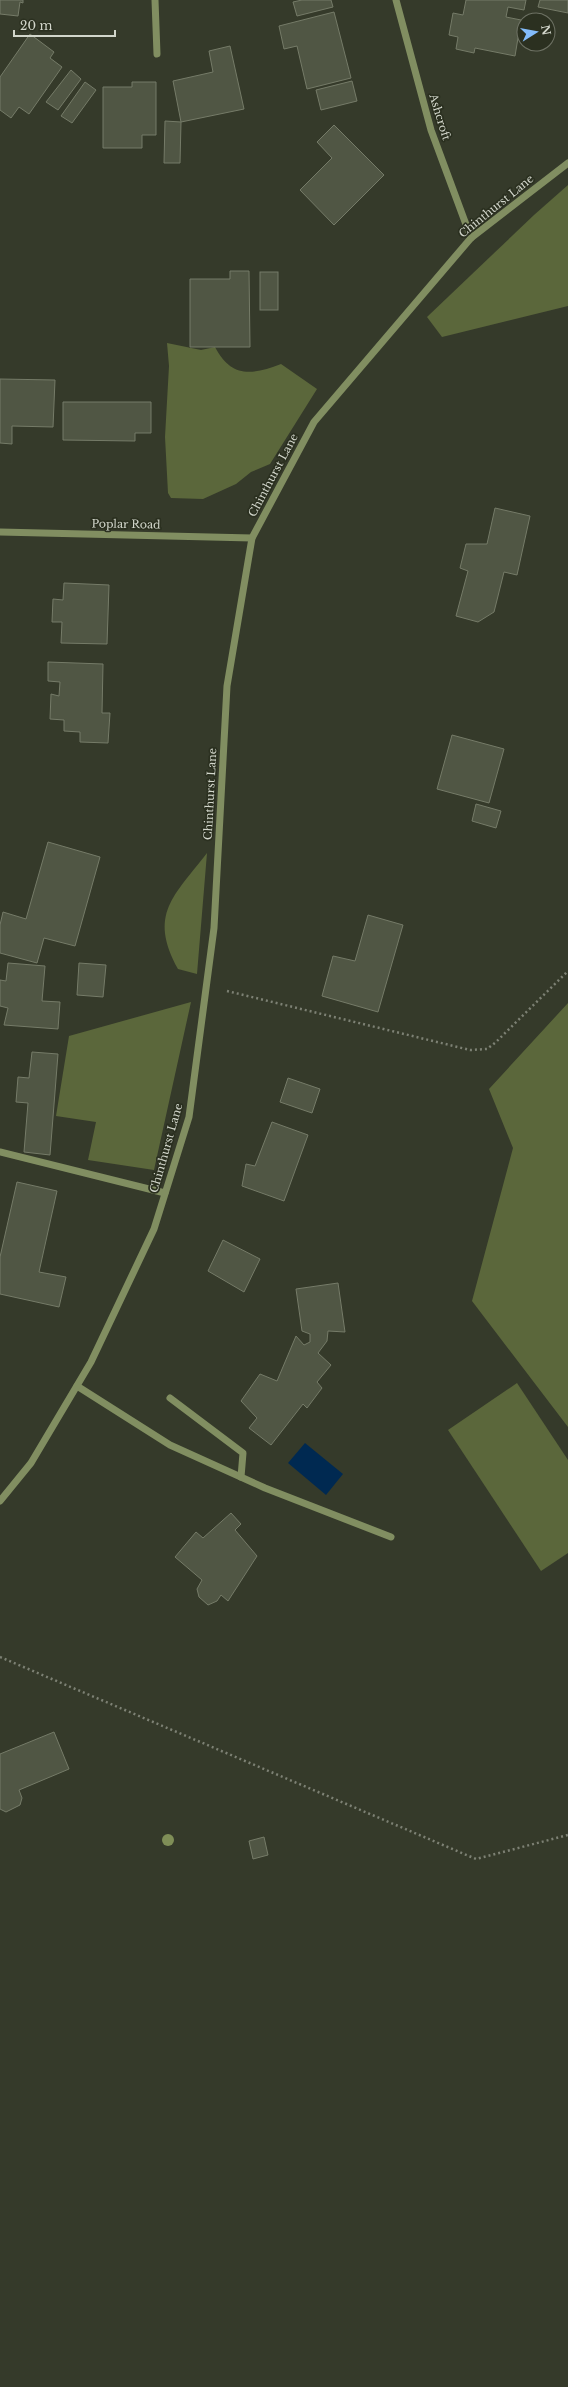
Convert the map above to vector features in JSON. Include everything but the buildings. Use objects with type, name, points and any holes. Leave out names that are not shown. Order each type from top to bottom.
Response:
[{"type":"street","points":[[155,0],[157,54]]},
{"type":"street","name":"Ashcroft","points":[[396,0],[431,130],[471,238]]},
{"type":"street","name":"Chinthurst Lane","points":[[0,1501],[31,1463],[91,1362],[154,1229],[189,1117],[214,928],[227,686],[252,538],[314,422],[471,238],[568,163]]},
{"type":"street","name":"Poplar Road","points":[[0,532],[252,538]]},
{"type":"street","points":[[0,1152],[165,1193]]},
{"type":"street","points":[[77,1386],[170,1445],[241,1477],[391,1537]]},
{"type":"street","points":[[170,1398],[242,1453],[241,1477]]},
{"type":"path","points":[[206,986],[470,1050],[480,1050],[496,1042],[568,971]]},
{"type":"path","points":[[0,1657],[476,1859],[568,1835]]},
{"type":"green space","points":[[568,185],[568,306],[442,337],[427,317],[534,215]]},
{"type":"green space","points":[[167,343],[201,350],[215,347],[221,357],[228,364],[235,369],[242,371],[260,371],[281,364],[317,389],[270,464],[251,472],[236,484],[203,499],[171,498],[168,493],[165,437],[169,366]]},
{"type":"green space","points":[[207,853],[197,974],[178,969],[169,950],[165,934],[165,919],[175,894]]},
{"type":"green space","points":[[191,1002],[154,1170],[88,1160],[96,1122],[56,1116],[69,1036]]},
{"type":"green space","points":[[568,1003],[568,1427],[472,1301],[513,1148],[489,1089]]},
{"type":"green space","points":[[517,1383],[568,1460],[568,1553],[541,1571],[448,1430]]},
{"type":"water","points":[[305,1443],[343,1474],[326,1495],[288,1463]]}]
